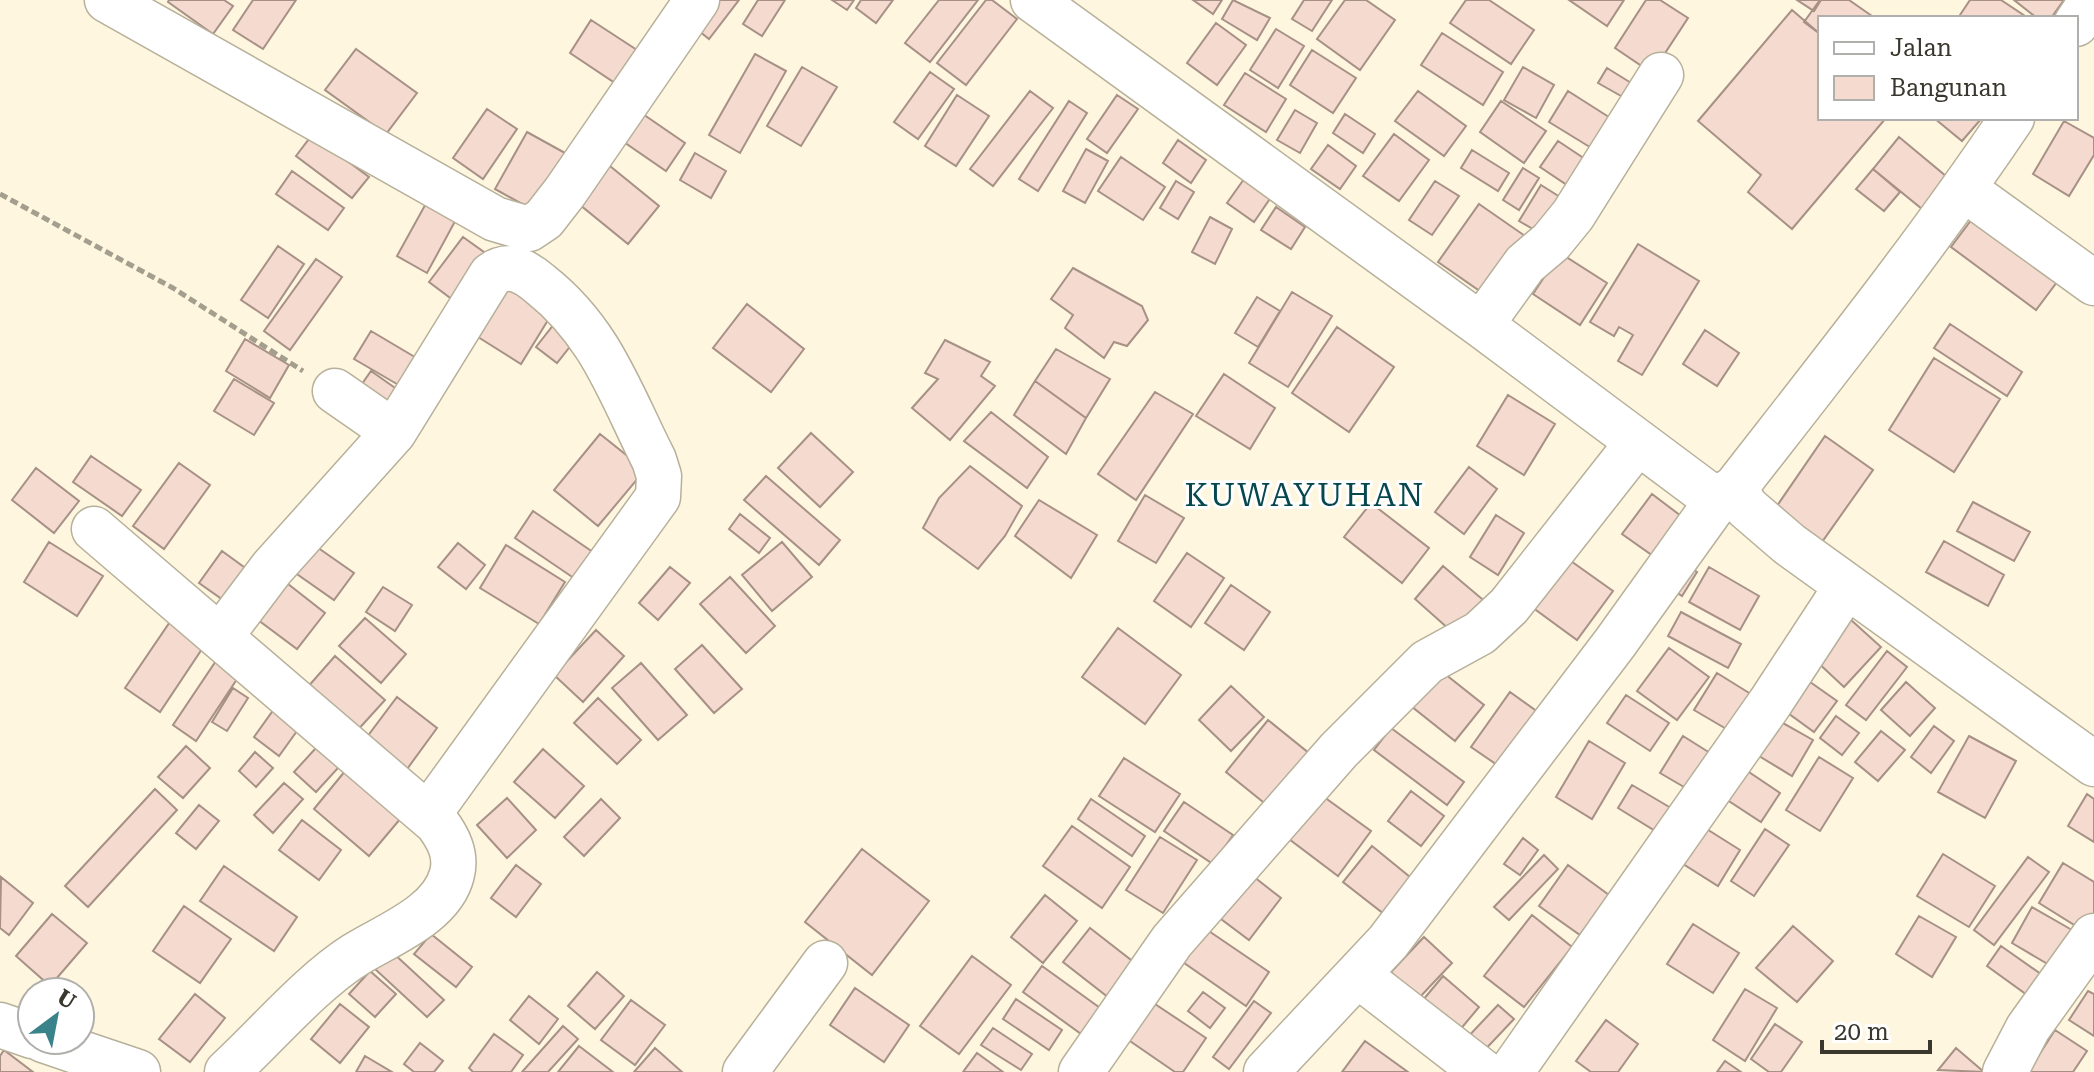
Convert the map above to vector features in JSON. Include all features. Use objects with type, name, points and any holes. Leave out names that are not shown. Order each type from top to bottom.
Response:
[{"type":"street","points":[[107,0],[495,219],[529,229],[544,219],[697,0]]},
{"type":"street","points":[[1033,0],[1481,325],[1709,495],[1727,493],[1846,587],[2094,764]]},
{"type":"street","points":[[2078,21],[2092,0]]},
{"type":"street","points":[[1481,325],[1525,264],[1551,242],[1573,215],[1661,75]]},
{"type":"street","points":[[1266,1072],[1359,976],[1727,493],[1964,189],[2011,120]]},
{"type":"street","points":[[1964,189],[2094,283]]},
{"type":"street","points":[[495,219],[500,268]]},
{"type":"street","points":[[220,637],[272,568],[394,432],[491,275],[500,268],[512,268],[533,278],[567,305],[603,351],[654,460],[660,488],[639,525],[428,815]]},
{"type":"street","points":[[335,391],[394,432]]},
{"type":"street","points":[[1081,1072],[1172,941],[1339,750],[1427,662],[1469,640],[1509,606],[1638,442]]},
{"type":"street","points":[[94,529],[428,815],[447,836],[453,854],[452,875],[442,894],[418,918],[352,957],[322,980],[227,1072]]},
{"type":"street","points":[[1511,1072],[1770,703],[1846,587]]},
{"type":"street","points":[[2005,1072],[2028,1028],[2094,936]]},
{"type":"street","points":[[745,1072],[825,963]]},
{"type":"street","points":[[1359,976],[1483,1072]]},
{"type":"street","points":[[90,1056],[138,1072]]},
{"type":"path","points":[[0,194],[173,288],[335,391]]},
{"type":"building","points":[[169,0],[224,0],[233,6],[213,34]]},
{"type":"building","points":[[253,0],[296,0],[263,49],[233,30]]},
{"type":"building","points":[[707,0],[739,0],[709,39],[689,23]]},
{"type":"building","points":[[758,0],[785,0],[762,36],[743,24]]},
{"type":"building","points":[[832,0],[854,0],[847,10]]},
{"type":"building","points":[[861,0],[893,0],[876,23],[856,8]]},
{"type":"building","points":[[939,0],[978,0],[930,62],[905,43]]},
{"type":"building","points":[[986,0],[992,0],[1017,19],[966,85],[937,63]]},
{"type":"building","points":[[1193,0],[1222,0],[1213,14]]},
{"type":"building","points":[[1233,0],[1270,18],[1257,40],[1222,19]]},
{"type":"building","points":[[1304,0],[1332,0],[1312,31],[1292,19]]},
{"type":"building","points":[[1345,0],[1366,0],[1395,20],[1360,70],[1317,39]]},
{"type":"building","points":[[1466,0],[1489,0],[1534,30],[1511,64],[1450,23]]},
{"type":"building","points":[[1569,0],[1624,0],[1607,26]]},
{"type":"building","points":[[1646,0],[1660,0],[1688,18],[1652,73],[1615,48]]},
{"type":"building","points":[[1797,0],[1821,0],[1814,11]]},
{"type":"building","points":[[1820,0],[1849,0],[1872,16],[1818,16],[1818,32],[1804,22]]},
{"type":"building","points":[[1970,0],[2001,0],[2025,16],[1961,16]]},
{"type":"building","points":[[2014,0],[2064,0],[2052,16],[2034,16]]},
{"type":"building","points":[[1792,10],[1818,32],[1818,120],[1884,120],[1792,229],[1748,192],[1761,175],[1698,121]]},
{"type":"building","points":[[591,20],[637,50],[615,83],[570,53]]},
{"type":"building","points":[[1216,23],[1246,45],[1217,85],[1187,63]]},
{"type":"building","points":[[1276,29],[1304,46],[1278,88],[1250,70]]},
{"type":"building","points":[[1442,33],[1503,72],[1483,105],[1421,65]]},
{"type":"building","points":[[356,49],[417,93],[386,134],[325,90]]},
{"type":"building","points":[[1312,50],[1356,78],[1333,113],[1290,85]]},
{"type":"building","points":[[755,54],[786,71],[740,153],[709,135]]},
{"type":"building","points":[[802,67],[837,87],[801,146],[767,126]]},
{"type":"building","points":[[1523,67],[1554,85],[1536,118],[1504,100]]},
{"type":"building","points":[[1607,68],[1636,86],[1628,100],[1598,83]]},
{"type":"building","points":[[930,72],[954,89],[918,139],[894,122]]},
{"type":"building","points":[[1245,73],[1286,99],[1266,132],[1224,105]]},
{"type":"building","points":[[1030,91],[1053,108],[993,186],[970,169]]},
{"type":"building","points":[[1418,91],[1466,126],[1444,156],[1395,121]]},
{"type":"building","points":[[1568,91],[1612,119],[1593,149],[1549,122]]},
{"type":"building","points":[[957,95],[989,116],[956,166],[925,146]]},
{"type":"building","points":[[1117,95],[1138,109],[1107,153],[1087,139]]},
{"type":"building","points":[[1069,101],[1087,113],[1038,191],[1019,179]]},
{"type":"building","points":[[1501,101],[1546,131],[1524,163],[1480,132]]},
{"type":"building","points":[[487,109],[517,129],[483,179],[453,158]]},
{"type":"building","points":[[637,110],[685,143],[666,171],[618,138]]},
{"type":"building","points":[[1295,110],[1317,123],[1300,153],[1277,140]]},
{"type":"building","points":[[1345,114],[1375,134],[1363,153],[1333,133]]},
{"type":"building","points":[[1936,120],[1980,120],[1962,141]]},
{"type":"building","points":[[2064,121],[2094,138],[2094,155],[2069,196],[2033,174]]},
{"type":"building","points":[[527,132],[565,153],[533,210],[495,189]]},
{"type":"building","points":[[1394,134],[1429,160],[1399,201],[1363,176]]},
{"type":"building","points":[[312,135],[369,177],[352,198],[296,156]]},
{"type":"building","points":[[1899,137],[1953,182],[1927,213],[1873,169]]},
{"type":"building","points":[[1178,140],[1206,160],[1191,183],[1163,163]]},
{"type":"building","points":[[1558,141],[1588,161],[1570,187],[1540,167]]},
{"type":"building","points":[[1328,145],[1356,166],[1340,189],[1311,169]]},
{"type":"building","points":[[1086,149],[1108,161],[1085,203],[1063,191]]},
{"type":"building","points":[[1472,150],[1509,173],[1498,191],[1461,168]]},
{"type":"building","points":[[695,153],[726,171],[711,198],[680,180]]},
{"type":"building","points":[[1121,157],[1165,187],[1143,220],[1098,191]]},
{"type":"building","points":[[605,162],[659,206],[628,244],[574,200]]},
{"type":"building","points":[[1523,168],[1539,178],[1519,210],[1503,200]]},
{"type":"building","points":[[1873,169],[1900,192],[1884,211],[1856,189]]},
{"type":"building","points":[[292,171],[344,208],[328,230],[276,194]]},
{"type":"building","points":[[1249,172],[1276,190],[1254,222],[1227,203]]},
{"type":"building","points":[[1176,181],[1194,192],[1178,219],[1160,208]]},
{"type":"building","points":[[1435,181],[1459,196],[1432,235],[1409,220]]},
{"type":"building","points":[[1541,185],[1560,197],[1538,232],[1519,221]]},
{"type":"building","points":[[429,198],[459,214],[427,273],[397,256]]},
{"type":"building","points":[[1479,204],[1528,238],[1487,296],[1438,262]]},
{"type":"building","points":[[1276,207],[1305,227],[1291,249],[1261,230]]},
{"type":"building","points":[[1975,215],[2060,278],[2036,310],[1951,247]]},
{"type":"building","points":[[1210,217],[1232,229],[1215,264],[1192,252]]},
{"type":"building","points":[[463,237],[491,257],[457,303],[429,282]]},
{"type":"building","points":[[1638,244],[1699,281],[1642,375],[1618,361],[1633,335],[1619,327],[1614,336],[1590,322]]},
{"type":"building","points":[[278,246],[304,264],[268,318],[241,300]]},
{"type":"building","points":[[1560,253],[1607,283],[1580,325],[1533,294]]},
{"type":"building","points":[[316,259],[342,277],[290,350],[264,331]]},
{"type":"building","points":[[1073,268],[1142,306],[1148,320],[1127,346],[1114,342],[1104,358],[1065,328],[1073,315],[1051,299]]},
{"type":"building","points":[[514,280],[556,307],[521,364],[478,337]]},
{"type":"building","points":[[1292,292],[1332,316],[1288,387],[1249,363]]},
{"type":"building","points":[[1257,297],[1280,311],[1258,347],[1235,333]]},
{"type":"building","points":[[747,304],[804,349],[771,392],[713,348]]},
{"type":"building","points":[[562,314],[583,330],[557,363],[536,347]]},
{"type":"building","points":[[1950,324],[2022,372],[2007,396],[1934,348]]},
{"type":"building","points":[[1337,327],[1394,367],[1349,432],[1292,393]]},
{"type":"building","points":[[1705,330],[1739,353],[1717,386],[1683,364]]},
{"type":"building","points":[[371,331],[430,366],[414,394],[354,359]]},
{"type":"building","points":[[245,339],[289,365],[270,398],[226,371]]},
{"type":"building","points":[[945,340],[990,362],[981,376],[995,386],[950,440],[912,408],[938,379],[925,373]]},
{"type":"building","points":[[1056,349],[1110,379],[1086,418],[1035,381]]},
{"type":"building","points":[[1934,358],[2000,399],[1954,472],[1889,430]]},
{"type":"building","points":[[371,371],[408,397],[392,419],[355,394]]},
{"type":"building","points":[[1224,374],[1275,408],[1250,449],[1196,416]]},
{"type":"building","points":[[234,379],[274,403],[254,435],[214,411]]},
{"type":"building","points":[[1035,381],[1086,418],[1066,454],[1014,415]]},
{"type":"building","points":[[1155,392],[1193,414],[1136,500],[1098,474]]},
{"type":"building","points":[[1508,395],[1555,424],[1524,475],[1477,446]]},
{"type":"building","points":[[991,412],[1048,457],[1027,488],[964,441]]},
{"type":"building","points":[[811,433],[853,472],[820,507],[778,468]]},
{"type":"building","points":[[600,434],[645,470],[598,526],[554,490]]},
{"type":"building","points":[[1825,436],[1873,470],[1817,549],[1770,516]]},
{"type":"building","points":[[91,456],[141,490],[122,516],[73,482]]},
{"type":"building","points":[[179,463],[210,485],[164,549],[133,526]]},
{"type":"building","points":[[970,466],[1022,506],[1005,536],[978,569],[923,528],[939,498]]},
{"type":"building","points":[[1469,467],[1497,489],[1464,534],[1435,512]]},
{"type":"building","points":[[36,468],[79,501],[54,533],[12,500]]},
{"type":"building","points":[[766,476],[840,540],[819,565],[744,500]]},
{"type":"building","points":[[1652,494],[1685,519],[1656,558],[1622,534]]},
{"type":"building","points":[[1145,495],[1184,518],[1156,563],[1118,541]]},
{"type":"building","points":[[1039,500],[1097,535],[1071,578],[1015,536]]},
{"type":"building","points":[[1973,502],[2030,532],[2014,561],[1957,531]]},
{"type":"building","points":[[1371,503],[1429,548],[1402,583],[1344,537]]},
{"type":"building","points":[[533,511],[603,559],[584,585],[515,538]]},
{"type":"building","points":[[740,514],[770,538],[759,553],[729,529]]},
{"type":"building","points":[[1496,515],[1524,533],[1498,575],[1470,557]]},
{"type":"building","points":[[1944,541],[2004,575],[1988,606],[1926,572]]},
{"type":"building","points":[[49,542],[103,576],[77,616],[24,582]]},
{"type":"building","points":[[782,542],[812,577],[772,611],[742,575]]},
{"type":"building","points":[[458,543],[485,565],[466,589],[438,567]]},
{"type":"building","points":[[314,545],[354,573],[334,600],[294,572]]},
{"type":"building","points":[[506,545],[565,582],[539,624],[480,588]]},
{"type":"building","points":[[222,551],[259,578],[236,609],[199,583]]},
{"type":"building","points":[[1187,553],[1224,578],[1191,627],[1154,601]]},
{"type":"building","points":[[1561,554],[1613,591],[1577,640],[1525,602]]},
{"type":"building","points":[[1679,560],[1697,572],[1682,596],[1664,584]]},
{"type":"building","points":[[1443,566],[1488,604],[1459,638],[1415,599]]},
{"type":"building","points":[[670,567],[690,583],[658,620],[639,603]]},
{"type":"building","points":[[1709,567],[1759,596],[1740,630],[1689,602]]},
{"type":"building","points":[[730,577],[775,626],[746,653],[700,604]]},
{"type":"building","points":[[283,580],[325,613],[297,649],[254,617]]},
{"type":"building","points":[[1231,585],[1270,612],[1244,650],[1205,623]]},
{"type":"building","points":[[383,587],[412,605],[395,631],[366,612]]},
{"type":"building","points":[[1681,612],[1741,644],[1728,668],[1668,636]]},
{"type":"building","points":[[176,613],[210,637],[160,712],[125,688]]},
{"type":"building","points":[[365,618],[406,654],[381,683],[339,646]]},
{"type":"building","points":[[1850,619],[1881,647],[1844,687],[1814,659]]},
{"type":"building","points":[[1118,628],[1181,675],[1145,724],[1082,677]]},
{"type":"building","points":[[596,630],[624,656],[583,702],[554,675]]},
{"type":"building","points":[[702,645],[742,689],[714,713],[675,669]]},
{"type":"building","points":[[1669,648],[1709,677],[1677,720],[1637,691]]},
{"type":"building","points":[[224,649],[247,664],[196,741],[173,725]]},
{"type":"building","points":[[1887,651],[1907,667],[1866,720],[1846,705]]},
{"type":"building","points":[[335,656],[385,700],[355,733],[306,689]]},
{"type":"building","points":[[641,663],[687,715],[658,740],[612,688]]},
{"type":"building","points":[[1440,670],[1484,705],[1455,741],[1411,706]]},
{"type":"building","points":[[1717,673],[1762,701],[1740,737],[1694,710]]},
{"type":"building","points":[[1803,677],[1837,701],[1814,732],[1781,708]]},
{"type":"building","points":[[1906,682],[1935,708],[1910,736],[1881,710]]},
{"type":"building","points":[[1231,686],[1264,717],[1231,751],[1199,720]]},
{"type":"building","points":[[233,688],[248,698],[227,731],[212,722]]},
{"type":"building","points":[[1510,692],[1542,715],[1503,769],[1471,747]]},
{"type":"building","points":[[1626,695],[1669,723],[1650,751],[1607,723]]},
{"type":"building","points":[[397,697],[437,728],[402,776],[361,745]]},
{"type":"building","points":[[598,698],[641,740],[617,764],[574,723]]},
{"type":"building","points":[[277,705],[302,724],[279,756],[254,737]]},
{"type":"building","points":[[1836,716],[1859,733],[1842,755],[1820,738]]},
{"type":"building","points":[[1774,718],[1813,740],[1792,776],[1754,753]]},
{"type":"building","points":[[1268,720],[1315,758],[1273,810],[1226,772]]},
{"type":"building","points":[[1934,726],[1954,741],[1931,773],[1911,757]]},
{"type":"building","points":[[1391,728],[1464,782],[1447,805],[1374,750]]},
{"type":"building","points":[[1881,731],[1905,750],[1878,781],[1855,762]]},
{"type":"building","points":[[1683,736],[1718,758],[1696,794],[1660,773]]},
{"type":"building","points":[[1969,736],[2016,761],[1985,818],[1938,792]]},
{"type":"building","points":[[326,737],[348,757],[316,792],[294,772]]},
{"type":"building","points":[[1589,741],[1625,763],[1592,819],[1556,797]]},
{"type":"building","points":[[186,746],[210,768],[183,798],[158,777]]},
{"type":"building","points":[[543,749],[584,786],[555,818],[514,782]]},
{"type":"building","points":[[255,752],[273,768],[256,787],[239,771]]},
{"type":"building","points":[[1819,757],[1853,778],[1820,831],[1786,810]]},
{"type":"building","points":[[1124,758],[1180,794],[1155,832],[1099,796]]},
{"type":"building","points":[[1737,764],[1780,793],[1761,822],[1718,794]]},
{"type":"building","points":[[350,765],[406,812],[369,856],[314,809]]},
{"type":"building","points":[[284,783],[303,799],[273,833],[254,815]]},
{"type":"building","points":[[1632,785],[1671,808],[1657,832],[1618,808]]},
{"type":"building","points":[[155,789],[177,810],[88,907],[65,886]]},
{"type":"building","points":[[1313,789],[1371,831],[1338,876],[1281,833]]},
{"type":"building","points":[[1411,791],[1444,816],[1421,846],[1388,821]]},
{"type":"building","points":[[2087,794],[2094,799],[2094,842],[2068,826]]},
{"type":"building","points":[[507,798],[536,830],[507,858],[477,825]]},
{"type":"building","points":[[601,799],[620,818],[584,856],[564,837]]},
{"type":"building","points":[[1091,799],[1145,836],[1132,856],[1078,819]]},
{"type":"building","points":[[1184,802],[1233,835],[1213,864],[1164,831]]},
{"type":"building","points":[[199,805],[219,821],[196,849],[176,833]]},
{"type":"building","points":[[302,820],[341,850],[319,880],[279,850]]},
{"type":"building","points":[[1694,821],[1740,850],[1718,886],[1672,857]]},
{"type":"building","points":[[1072,826],[1130,867],[1102,908],[1043,866]]},
{"type":"building","points":[[1765,829],[1789,845],[1754,896],[1731,881]]},
{"type":"building","points":[[1160,837],[1197,860],[1163,913],[1126,890]]},
{"type":"building","points":[[1523,838],[1538,850],[1520,875],[1504,864]]},
{"type":"building","points":[[1372,846],[1421,886],[1393,921],[1343,882]]},
{"type":"building","points":[[862,849],[929,901],[872,975],[805,922]]},
{"type":"building","points":[[1943,854],[1995,886],[1969,927],[1917,896]]},
{"type":"building","points":[[1544,855],[1558,869],[1509,920],[1494,907]]},
{"type":"building","points":[[2028,857],[2049,872],[1994,945],[1974,930]]},
{"type":"building","points":[[2063,863],[2094,882],[2094,915],[2084,931],[2039,903]]},
{"type":"building","points":[[516,865],[541,884],[516,917],[491,898]]},
{"type":"building","points":[[1568,865],[1609,895],[1580,935],[1539,906]]},
{"type":"building","points":[[224,866],[297,917],[274,951],[200,901]]},
{"type":"building","points":[[1249,873],[1281,898],[1249,940],[1217,916]]},
{"type":"building","points":[[1,877],[33,903],[9,935],[0,928]]},
{"type":"building","points":[[1045,895],[1077,921],[1043,963],[1011,937]]},
{"type":"building","points":[[184,906],[231,939],[200,983],[153,951]]},
{"type":"building","points":[[2032,907],[2072,930],[2051,966],[2012,943]]},
{"type":"building","points":[[52,914],[87,943],[59,976],[39,976],[16,956]]},
{"type":"building","points":[[1532,915],[1572,947],[1524,1007],[1484,976]]},
{"type":"building","points":[[1919,916],[1956,937],[1932,977],[1896,954]]},
{"type":"building","points":[[1693,924],[1739,953],[1713,993],[1667,964]]},
{"type":"building","points":[[1200,925],[1269,972],[1246,1006],[1177,958]]},
{"type":"building","points":[[1793,926],[1833,961],[1797,1002],[1756,968]]},
{"type":"building","points":[[1090,928],[1140,967],[1113,1001],[1063,962]]},
{"type":"building","points":[[431,934],[472,967],[456,987],[414,954]]},
{"type":"building","points":[[1424,937],[1452,963],[1419,998],[1391,972]]},
{"type":"building","points":[[2001,946],[2048,979],[2034,1000],[1987,966]]},
{"type":"building","points":[[392,952],[444,1000],[427,1017],[375,969]]},
{"type":"building","points":[[972,956],[1011,985],[959,1054],[920,1026]]},
{"type":"building","points":[[1042,966],[1107,1013],[1088,1039],[1023,992]]},
{"type":"building","points":[[370,971],[396,994],[375,1017],[349,994]]},
{"type":"building","points":[[597,972],[624,996],[595,1029],[568,1006]]},
{"type":"building","points":[[1443,976],[1479,1007],[1454,1037],[1418,1006]]},
{"type":"building","points":[[855,988],[909,1025],[884,1062],[830,1025]]},
{"type":"building","points":[[1745,989],[1777,1008],[1745,1061],[1713,1040]]},
{"type":"building","points":[[2088,991],[2094,994],[2094,1036],[2069,1020]]},
{"type":"building","points":[[1203,992],[1225,1008],[1210,1028],[1188,1011]]},
{"type":"building","points":[[195,994],[225,1018],[190,1062],[159,1039]]},
{"type":"building","points":[[529,996],[558,1019],[539,1044],[510,1020]]},
{"type":"building","points":[[1016,999],[1062,1030],[1049,1050],[1003,1019]]},
{"type":"building","points":[[631,1000],[665,1025],[635,1065],[601,1040]]},
{"type":"building","points":[[1254,1001],[1271,1013],[1229,1069],[1213,1057]]},
{"type":"building","points":[[1152,1002],[1206,1038],[1183,1072],[1175,1072],[1127,1039]]},
{"type":"building","points":[[340,1004],[369,1027],[340,1063],[311,1039]]},
{"type":"building","points":[[1498,1005],[1514,1019],[1479,1056],[1464,1041]]},
{"type":"building","points":[[1606,1020],[1638,1044],[1618,1072],[1591,1072],[1576,1061]]},
{"type":"building","points":[[1775,1024],[1802,1042],[1781,1072],[1769,1072],[1751,1059]]},
{"type":"building","points":[[563,1026],[578,1039],[548,1072],[522,1072]]},
{"type":"building","points":[[993,1028],[1032,1054],[1021,1070],[981,1045]]},
{"type":"building","points":[[2055,1030],[2087,1051],[2073,1072],[2028,1072]]},
{"type":"building","points":[[494,1034],[523,1055],[511,1072],[473,1072],[469,1068]]},
{"type":"building","points":[[1365,1041],[1408,1072],[1342,1072]]},
{"type":"building","points":[[420,1043],[443,1061],[434,1072],[414,1072],[404,1064]]},
{"type":"building","points":[[579,1046],[613,1072],[558,1072]]},
{"type":"building","points":[[655,1048],[682,1072],[634,1072]]},
{"type":"building","points":[[1956,1048],[1984,1072],[1938,1070]]},
{"type":"building","points":[[4,1050],[33,1072],[0,1072],[0,1056]]},
{"type":"building","points":[[977,1053],[1003,1072],[963,1072]]},
{"type":"building","points":[[365,1056],[392,1072],[356,1072]]},
{"type":"building","points":[[1725,1061],[1741,1072],[1717,1072]]},
{"type":"district","name":"KUWAYUHAN","points":[[1305,495]]}]
